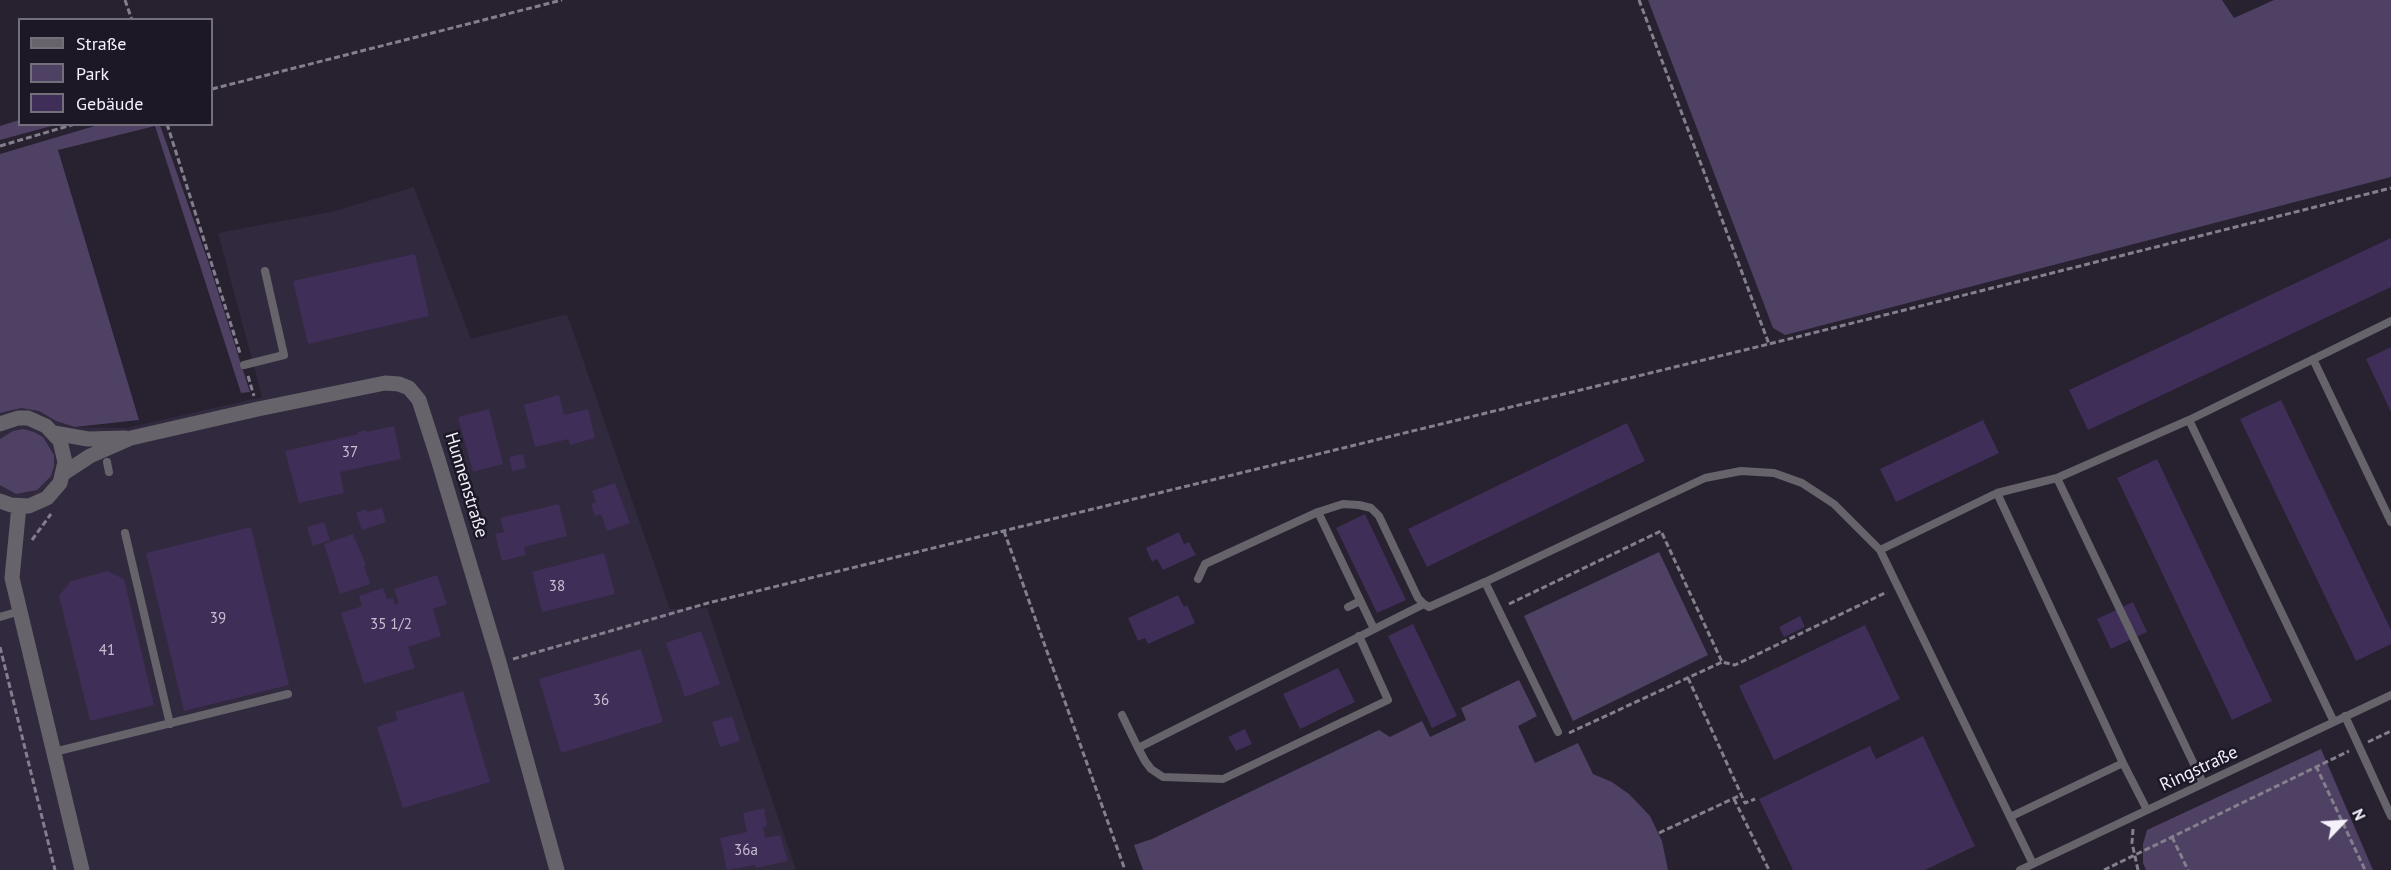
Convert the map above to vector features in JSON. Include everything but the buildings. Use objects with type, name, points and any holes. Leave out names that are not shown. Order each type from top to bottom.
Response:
[{"type":"street","name":"Hunnenstraße","points":[[19,506],[39,503],[55,491],[64,473],[90,456],[131,438],[384,383],[399,384],[413,392],[419,400],[499,662],[557,870]]},
{"type":"street","name":"Hunnenstraße","points":[[0,424],[18,418],[28,418],[46,426],[54,433],[88,439],[131,438]]},
{"type":"street","points":[[54,433],[64,452],[64,473]]},
{"type":"street","points":[[0,501],[19,506],[12,578],[81,870]]},
{"type":"lane","points":[[244,364],[284,355],[265,271]]},
{"type":"lane","points":[[1880,550],[1997,493],[2057,478],[2189,420],[2391,321]]},
{"type":"lane","points":[[2313,359],[2391,522]]},
{"type":"lane","points":[[2189,420],[2334,722]]},
{"type":"lane","points":[[107,462],[109,472]]},
{"type":"lane","points":[[1198,579],[1204,564],[1318,512],[1343,504],[1371,508],[1379,516],[1418,598],[1429,607],[1705,478],[1741,471],[1774,473],[1803,483],[1834,504],[1880,550],[2033,864]]},
{"type":"lane","points":[[2057,478],[2203,783]]},
{"type":"lane","points":[[1997,493],[2147,810]]},
{"type":"lane","points":[[1318,512],[1374,629]]},
{"type":"lane","points":[[125,533],[170,724]]},
{"type":"lane","points":[[1485,582],[1558,732]]},
{"type":"lane","points":[[1348,607],[1360,601]]},
{"type":"lane","points":[[1138,748],[1424,604]]},
{"type":"lane","points":[[0,617],[20,611]]},
{"type":"lane","points":[[1122,715],[1151,769],[1163,777],[1223,778],[1388,700],[1359,636]]},
{"type":"lane","points":[[54,752],[288,694]]},
{"type":"lane","name":"Ringstraße","points":[[2020,870],[2391,695]]},
{"type":"lane","points":[[2345,716],[2391,816]]},
{"type":"lane","points":[[2010,816],[2123,763]]},
{"type":"path","points":[[125,0],[131,18]]},
{"type":"path","points":[[213,89],[562,0]]},
{"type":"path","points":[[1639,0],[1769,344]]},
{"type":"path","points":[[0,146],[68,126]]},
{"type":"path","points":[[168,126],[258,409]]},
{"type":"path","points":[[499,662],[708,603],[1769,344],[2391,188]]},
{"type":"path","points":[[1004,531],[1125,870]]},
{"type":"path","points":[[1507,605],[1661,531],[1722,662]]},
{"type":"path","points":[[1568,733],[1722,662],[1735,665],[1899,587]]},
{"type":"path","points":[[0,647],[55,870]]},
{"type":"path","points":[[0,675],[6,673]]},
{"type":"path","points":[[1688,678],[1745,803],[1755,799]]},
{"type":"path","points":[[2104,870],[2391,731]]},
{"type":"path","points":[[2316,766],[2365,870]]},
{"type":"path","points":[[1659,833],[1741,795]]},
{"type":"path","points":[[1734,799],[1769,870]]},
{"type":"path","points":[[2138,870],[2134,855],[2133,829],[2147,810]]},
{"type":"path","points":[[2172,837],[2188,870]]},
{"type":"shaded area","points":[[414,187],[471,339],[567,314],[670,609],[707,608],[796,870],[0,870],[0,413],[21,408],[39,411],[56,421],[75,427],[126,428],[262,397],[218,233],[335,211]]},
{"type":"green space","points":[[1648,0],[2222,0],[2234,18],[2274,0],[2391,0],[2391,177],[1785,335],[1773,328]]},
{"type":"green space","points":[[18,120],[18,126],[51,126],[0,140],[0,126]]},
{"type":"green space","points":[[95,126],[155,126],[58,150],[139,420],[75,427],[56,421],[39,411],[21,408],[0,413],[0,154]]},
{"type":"green space","points":[[155,126],[160,126],[208,261],[250,392],[241,393]]},
{"type":"green space","points":[[23,429],[43,437],[54,455],[54,466],[51,476],[37,490],[16,494],[0,485],[0,439],[13,431]]},
{"type":"green space","points":[[1659,552],[1708,655],[1573,721],[1524,616]]},
{"type":"green space","points":[[1519,680],[1537,716],[1518,726],[1535,763],[1578,743],[1593,774],[1612,782],[1629,794],[1650,816],[1662,841],[1668,870],[1143,870],[1134,845],[1152,839],[1379,730],[1390,737],[1422,721],[1430,737],[1466,720],[1461,708]]},
{"type":"green space","points":[[2321,749],[2373,870],[2146,870],[2143,863],[2143,844],[2147,830]]}]
